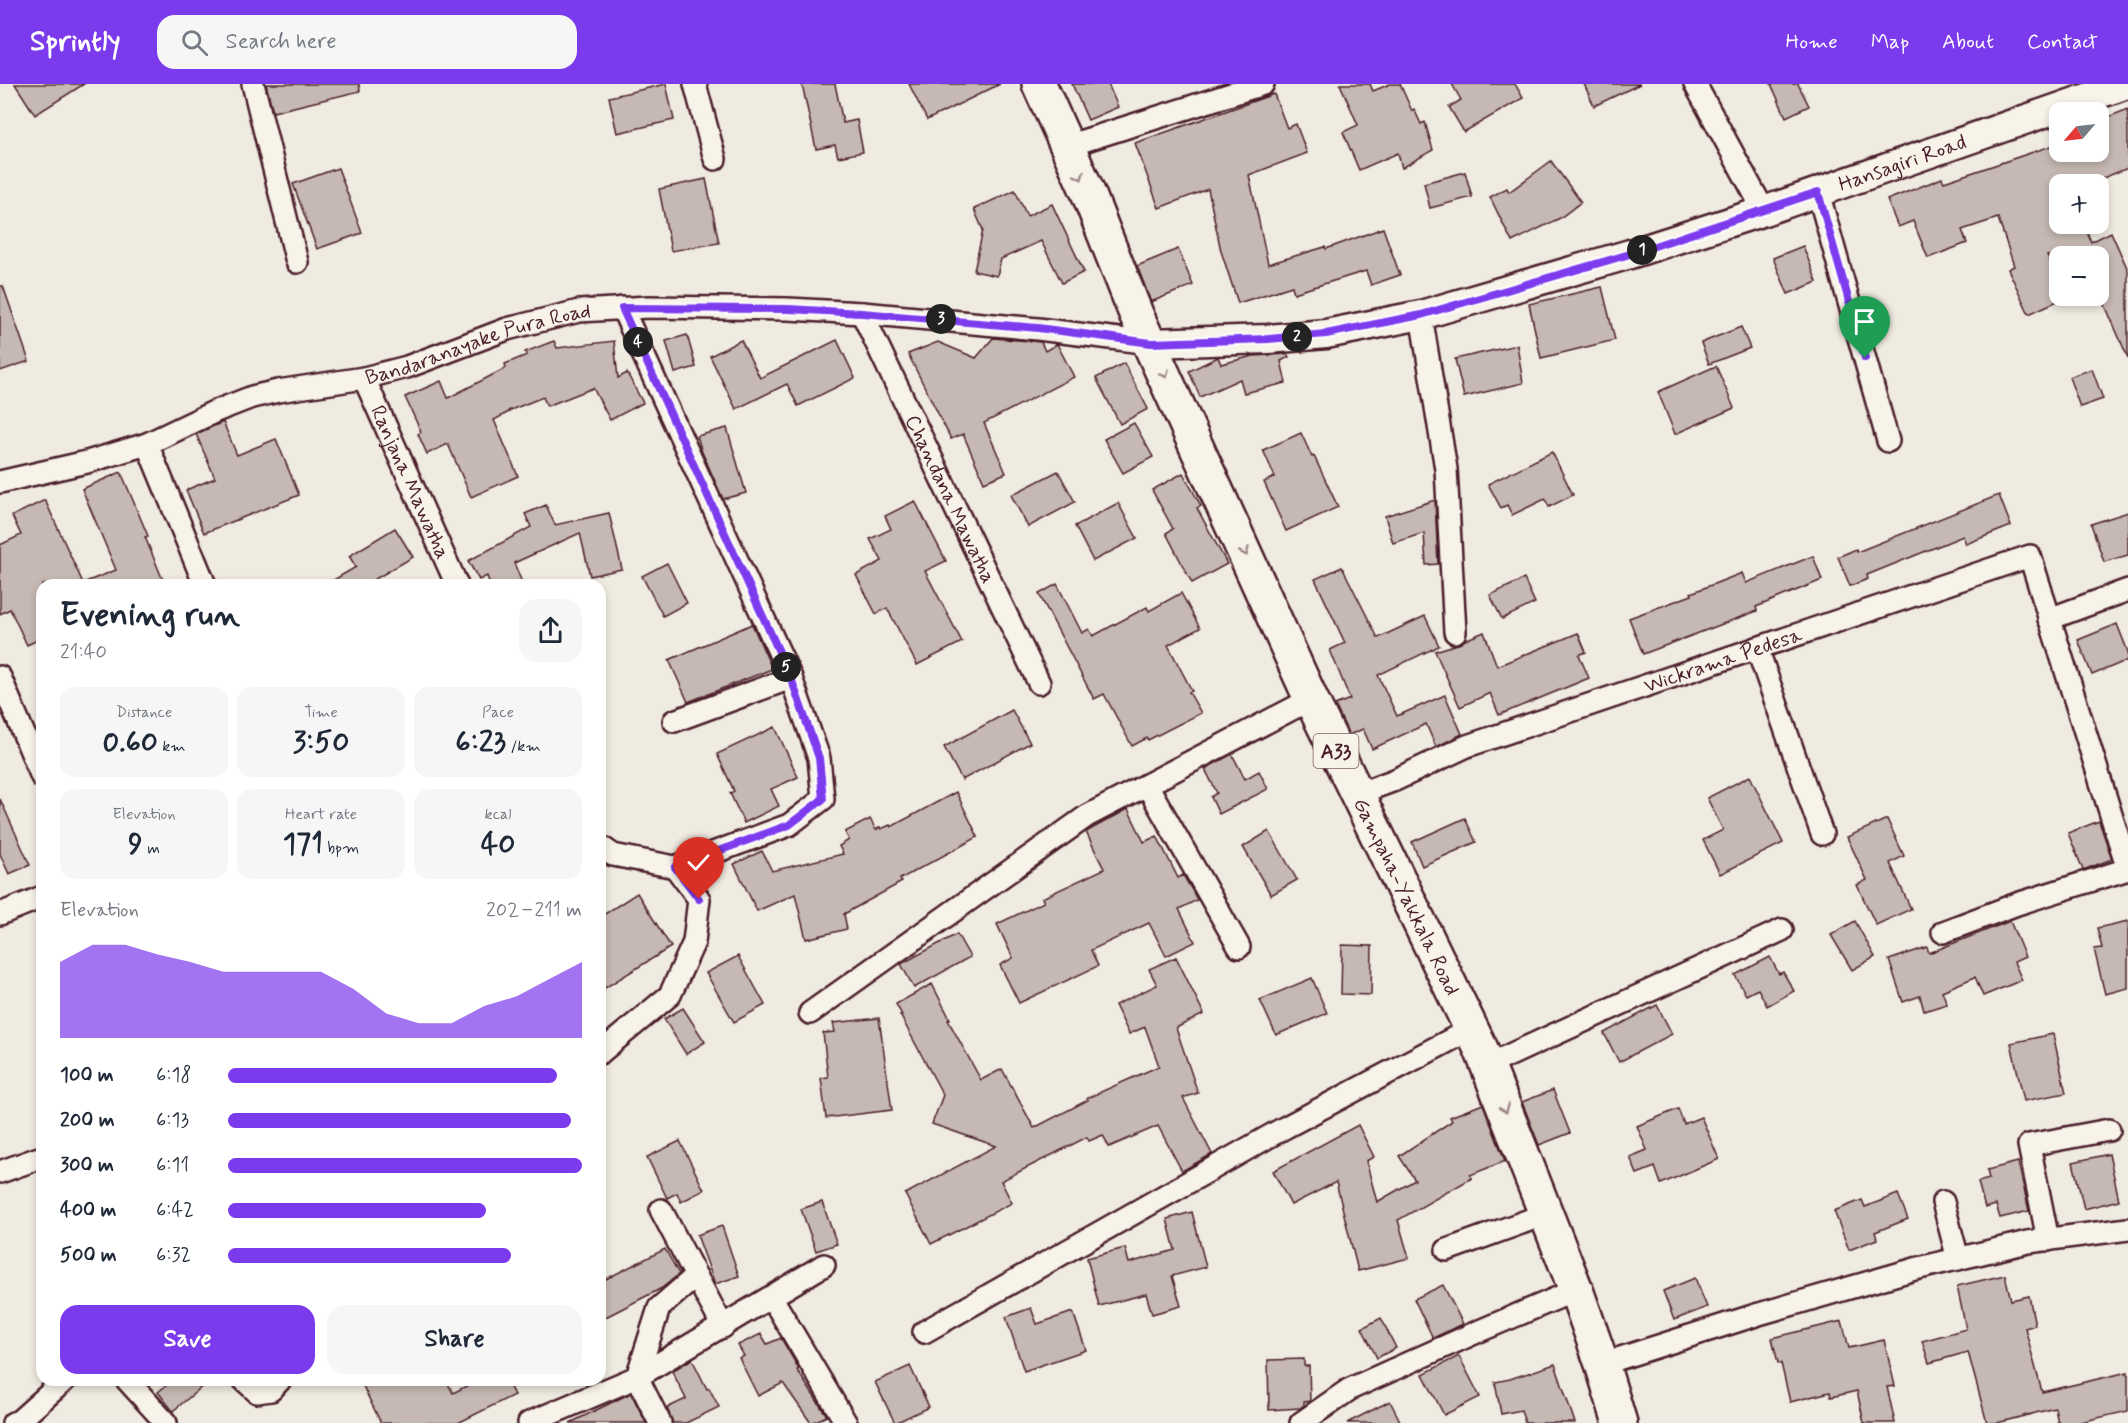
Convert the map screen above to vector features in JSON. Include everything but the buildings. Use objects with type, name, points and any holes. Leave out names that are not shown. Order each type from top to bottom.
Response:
[{"type":"highway","name":"Gampaha-Yakkala Road","points":[[1039,84],[1136,314],[1311,699],[1488,1065],[1576,1290],[1602,1364],[1615,1420]]},
{"type":"street","points":[[253,84],[297,262]]},
{"type":"street","points":[[695,84],[715,159]]},
{"type":"street","points":[[1067,147],[1263,84]]},
{"type":"street","points":[[1695,84],[1764,211]]},
{"type":"street","name":"Hansagiri Road","points":[[1151,343],[1268,339],[1326,334],[1421,315],[1630,254],[1764,211],[2081,91],[2127,84]]},
{"type":"street","points":[[1818,192],[1888,441]]},
{"type":"street","points":[[606,850],[613,855],[675,867],[789,825],[823,799],[819,758],[791,678],[622,308]]},
{"type":"street","name":"Bandaranayake Pura Road","points":[[0,482],[87,462],[147,444],[216,411],[252,397],[364,378],[407,367],[507,329],[579,311],[622,308],[788,309],[862,313],[1038,328],[1151,343]]},
{"type":"street","name":"Chandana Mawatha","points":[[862,313],[1039,683]]},
{"type":"street","points":[[1421,315],[1446,469],[1455,632]]},
{"type":"street","name":"Ranjana Mawatha","points":[[364,378],[454,579]]},
{"type":"street","points":[[147,444],[203,579]]},
{"type":"street","name":"Wickrama Pedesa","points":[[1357,794],[1395,780],[1467,746],[2030,556],[2049,619]]},
{"type":"street","points":[[1943,932],[2017,904],[2128,869],[2049,619],[2128,590]]},
{"type":"street","points":[[1756,648],[1822,834]]},
{"type":"street","points":[[674,721],[791,678]]},
{"type":"street","points":[[1,681],[36,763]]},
{"type":"street","points":[[810,1013],[1087,816],[1311,699]]},
{"type":"street","points":[[1147,785],[1239,947]]},
{"type":"street","points":[[606,1048],[670,995],[694,942],[699,899],[675,867]]},
{"type":"street","points":[[0,914],[36,899]]},
{"type":"street","points":[[1488,1065],[1782,930]]},
{"type":"street","points":[[924,1332],[1284,1128],[1471,1029]]},
{"type":"street","points":[[2048,1240],[2029,1145],[2109,1130]]},
{"type":"street","points":[[0,1172],[36,1159]]},
{"type":"street","points":[[1943,1202],[1958,1259]]},
{"type":"street","points":[[661,1210],[723,1327]]},
{"type":"street","points":[[1447,1250],[1546,1214]]},
{"type":"street","points":[[1602,1364],[1770,1311],[1915,1269],[2028,1242],[2128,1228]]},
{"type":"street","points":[[529,1423],[637,1377],[824,1265]]},
{"type":"street","points":[[660,1423],[637,1377],[659,1308],[696,1276]]},
{"type":"street","points":[[1301,1423],[1350,1389],[1576,1290]]},
{"type":"street","points":[[772,1298],[846,1423]]},
{"type":"street","points":[[13,1423],[19,1421],[59,1386]]},
{"type":"street","points":[[132,1386],[166,1423]]},
{"type":"street","points":[[250,1386],[257,1392],[271,1390],[275,1386]]},
{"type":"route","points":[[699,899],[675,867],[789,825],[823,799],[819,758],[791,678],[622,308],[788,309],[910,316],[1038,328],[1151,343],[1268,339],[1326,334],[1421,315],[1630,254],[1818,192],[1865,358]]}]
